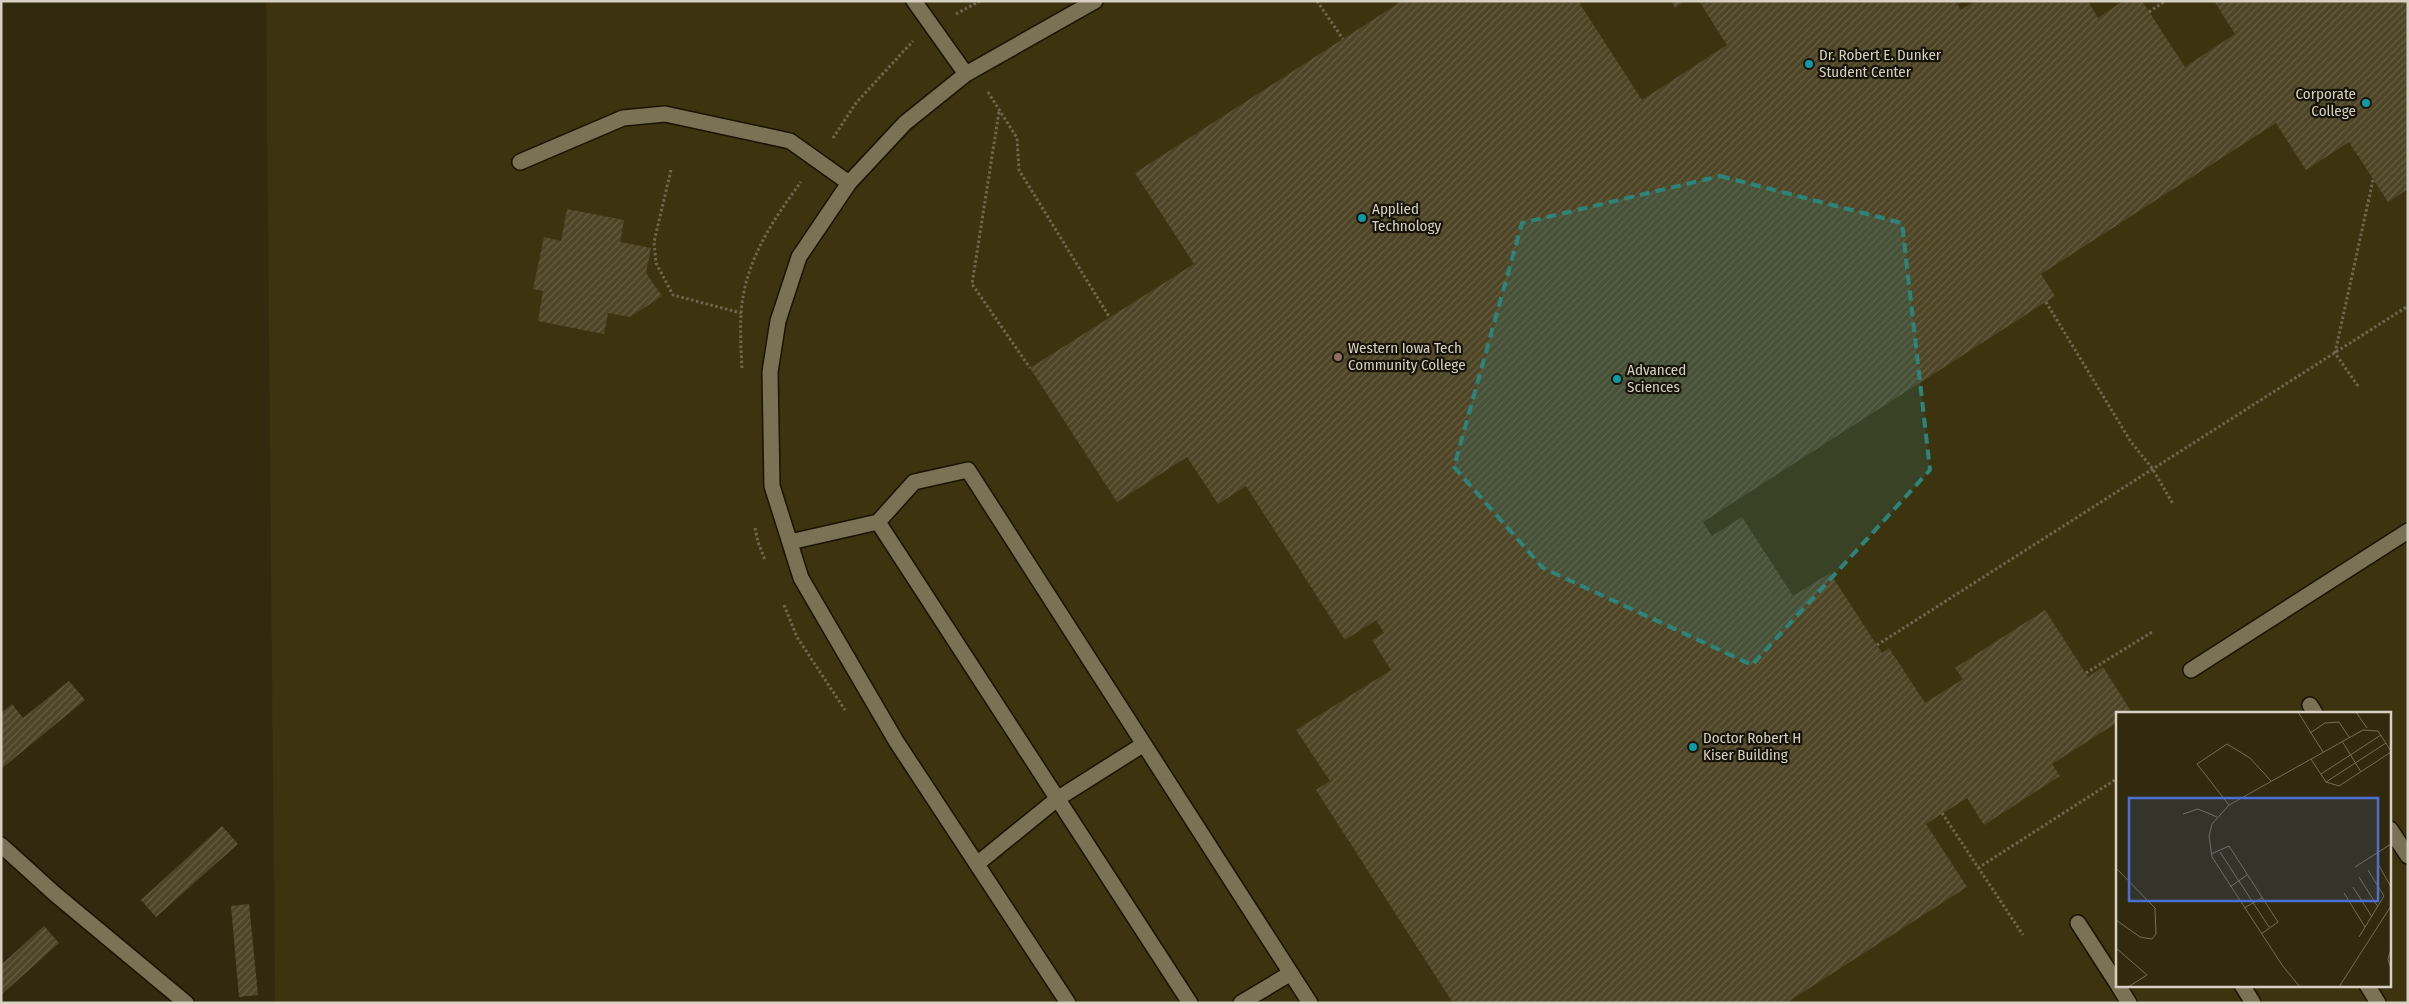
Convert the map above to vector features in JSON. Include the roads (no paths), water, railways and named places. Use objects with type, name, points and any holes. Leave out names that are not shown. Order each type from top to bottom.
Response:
[{"type":"street","points":[[914,1],[933,28],[970,72]]},
{"type":"street","points":[[1068,1003],[896,741],[806,587],[772,486],[770,372],[778,321],[799,257],[849,183],[905,123],[970,72],[1095,1]]},
{"type":"street","points":[[520,162],[623,118],[665,114],[790,141],[818,159],[849,183]]},
{"type":"street","points":[[790,542],[878,522],[914,482],[968,470],[1310,1003]]},
{"type":"street","points":[[878,522],[1190,1003]]},
{"type":"street","points":[[2191,670],[2408,531]]},
{"type":"street","points":[[977,864],[1057,798],[1144,744]]},
{"type":"street","points":[[2392,832],[2408,856]]},
{"type":"street","points":[[1,845],[55,894],[186,1003]]},
{"type":"street","points":[[2078,923],[2116,982]]},
{"type":"street","points":[[1241,1003],[1291,973]]},
{"type":"street","points":[[2119,986],[2129,1003]]},
{"type":"street","points":[[2243,986],[2253,1003]]},
{"type":"street","points":[[2368,986],[2378,1003]]},
{"type":"place","name":"Dr. Robert E. Dunker Student Center","points":[[1809,64]]},
{"type":"place","name":"Corporate College","points":[[2366,103]]},
{"type":"place","name":"Applied Technology","points":[[1362,218]]},
{"type":"place","name":"Western Iowa Tech Community College","points":[[1338,357]]},
{"type":"place","name":"Advanced Sciences","points":[[1617,379]]},
{"type":"place","name":"Doctor Robert H Kiser Building","points":[[1693,747]]}]
